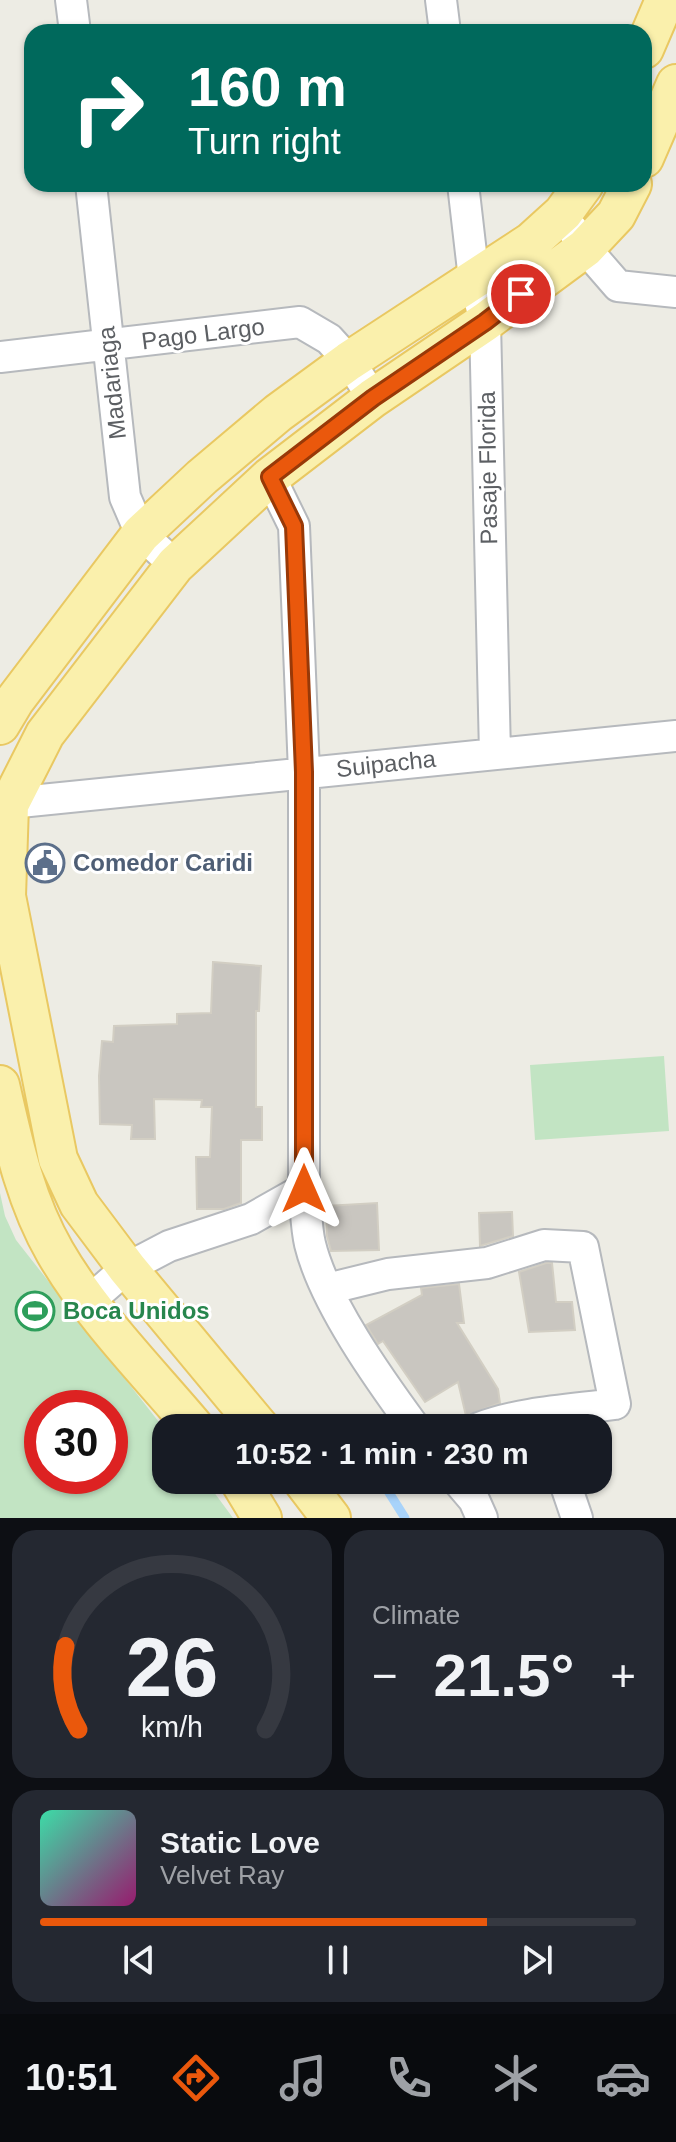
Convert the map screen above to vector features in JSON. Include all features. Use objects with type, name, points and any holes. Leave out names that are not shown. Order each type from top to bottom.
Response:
[{"type":"main road","points":[[652,140],[676,84]]},
{"type":"main road","points":[[248,1414],[127,1268],[79,1204],[58,1159],[3,897],[4,805],[45,734],[175,565],[270,477],[373,398],[485,322],[585,248],[616,215],[628,192]]},
{"type":"main road","points":[[0,725],[15,700],[141,534],[202,477],[278,413],[349,361],[531,242],[574,199]]},
{"type":"main road","points":[[0,1085],[21,1175],[55,1252],[89,1301],[183,1414]]},
{"type":"main road","points":[[247,1494],[262,1518]]},
{"type":"main road","points":[[313,1494],[331,1518]]},
{"type":"street","points":[[71,0],[74,24]]},
{"type":"street","points":[[441,0],[444,24]]},
{"type":"street","name":"Madariaga","points":[[92,192],[125,497],[141,534],[175,565]]},
{"type":"street","name":"Pasaje Florida","points":[[464,192],[474,279],[485,322],[495,754]]},
{"type":"street","points":[[574,199],[585,248],[618,286],[676,292]]},
{"type":"street","name":"Pago Largo","points":[[0,357],[300,322],[329,339],[349,361],[373,398]]},
{"type":"street","points":[[270,477],[294,526],[304,772],[304,1189],[310,1244],[327,1289],[380,1381],[405,1414]]},
{"type":"street","name":"Suipacha","points":[[4,805],[676,736]]},
{"type":"street","points":[[89,1301],[127,1268],[169,1246],[251,1219],[304,1189]]},
{"type":"street","points":[[327,1289],[388,1274],[487,1263],[544,1245],[583,1247],[615,1404],[578,1414]]},
{"type":"street","points":[[469,1494],[482,1518]]},
{"type":"street","points":[[569,1494],[577,1518]]},
{"type":"green space","points":[[664,1056],[669,1131],[535,1140],[530,1065]]},
{"type":"green space","name":"Boca Unidos","points":[[0,1193],[5,1216],[16,1240],[153,1414],[152,1494],[215,1494],[233,1518],[0,1518]]},
{"type":"building","points":[[213,962],[261,966],[259,1011],[256,1011],[256,1107],[262,1107],[262,1140],[241,1140],[241,1203],[224,1209],[197,1209],[196,1157],[210,1157],[212,1107],[201,1107],[202,1100],[154,1099],[155,1139],[131,1139],[132,1125],[100,1124],[99,1076],[102,1041],[113,1042],[114,1026],[177,1024],[177,1014],[211,1013]]},
{"type":"building","points":[[377,1203],[379,1250],[331,1251],[326,1206]]},
{"type":"building","points":[[512,1212],[513,1236],[480,1246],[479,1213]]},
{"type":"building","points":[[552,1263],[556,1302],[572,1302],[575,1330],[529,1332],[519,1272]]},
{"type":"building","points":[[459,1284],[464,1323],[457,1323],[498,1389],[500,1403],[466,1414],[458,1382],[425,1402],[383,1341],[378,1344],[366,1325],[422,1295],[421,1288]]},
{"type":"waterway","points":[[390,1494],[405,1518]]},
{"type":"place","name":"Comedor Caridi","points":[[45,863]]},
{"type":"place","name":"Boca Unidos","points":[[35,1311]]},
{"type":"route","points":[[304,1189],[304,772],[294,526],[270,477],[373,398],[521,294]]}]
